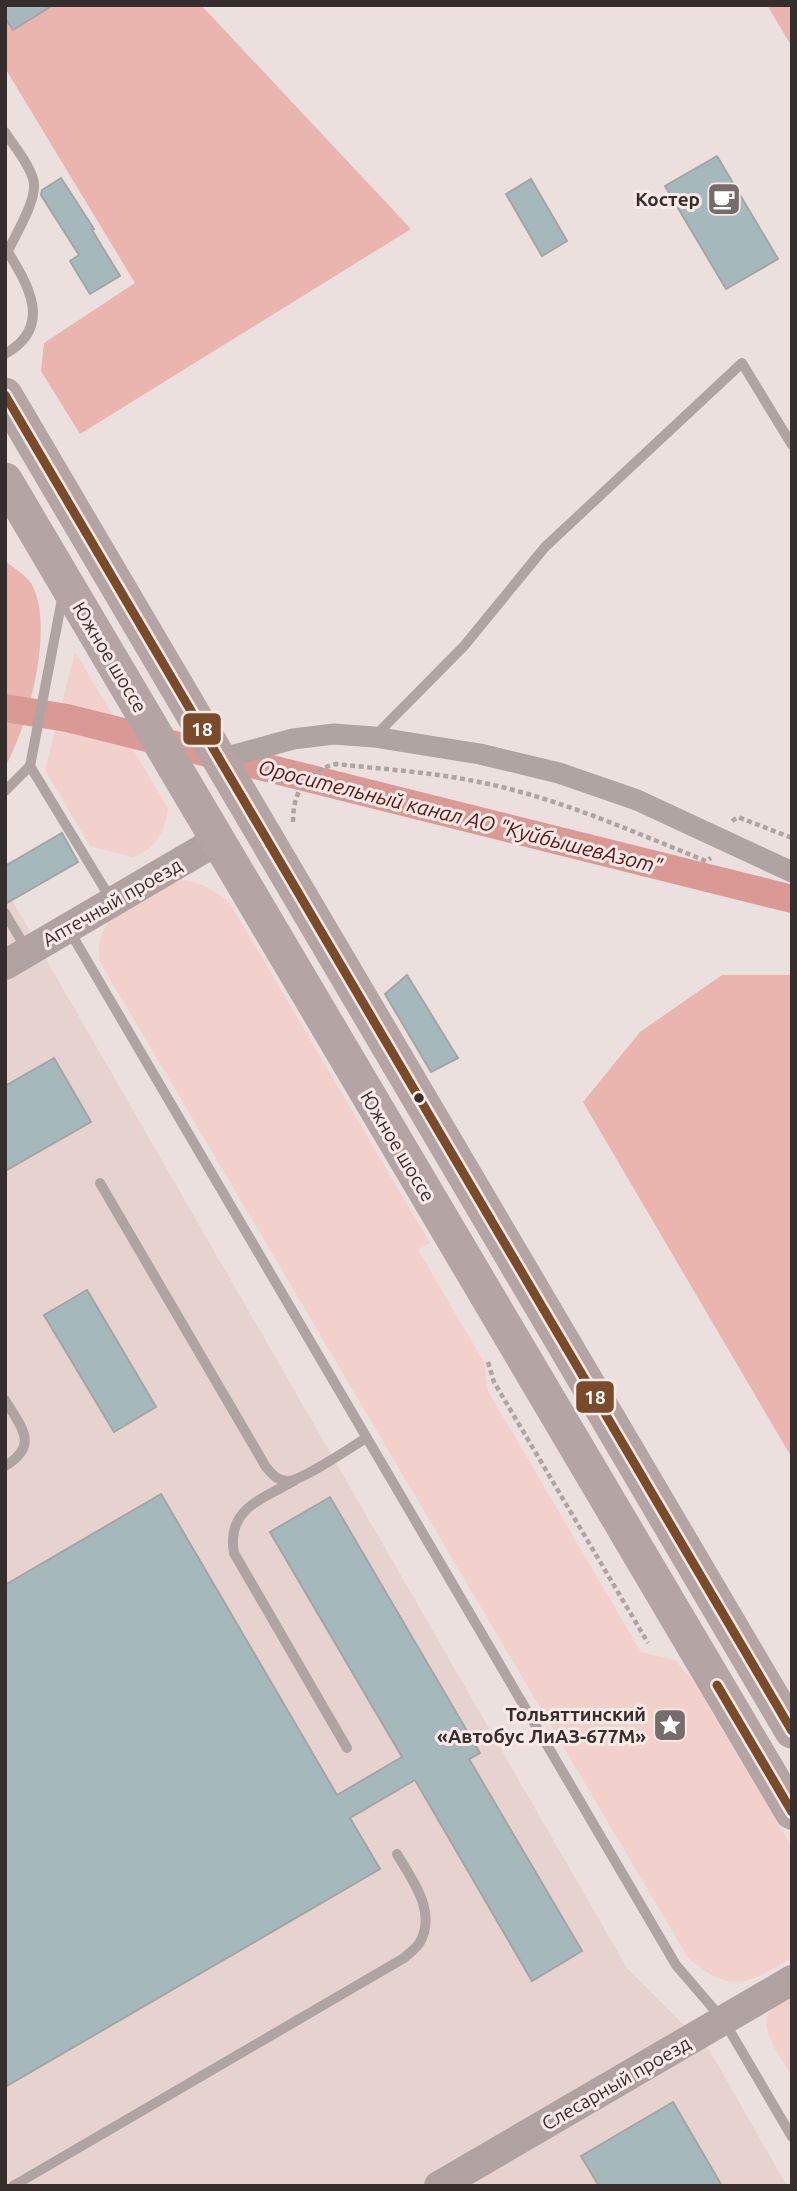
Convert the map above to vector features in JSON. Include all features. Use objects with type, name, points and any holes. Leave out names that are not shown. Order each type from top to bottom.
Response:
[{"type":"main road","points":[[5,395],[792,1731]]},
{"type":"main road","name":"Южное шоссе","points":[[5,480],[792,1812]]},
{"type":"street","points":[[220,759],[293,739],[334,734],[374,737],[480,754],[559,773],[637,800],[792,872]]},
{"type":"street","name":"Аптечный проезд","points":[[17,958],[218,840]]},
{"type":"street","name":"Слесарный проезд","points":[[439,2186],[792,1980]]},
{"type":"lane","points":[[5,132],[31,174],[34,186],[30,203],[7,249],[27,282],[34,308],[31,327],[24,341],[5,354]]},
{"type":"lane","points":[[374,737],[464,646],[545,547],[742,363],[792,445]]},
{"type":"lane","points":[[5,791],[30,766],[65,581]]},
{"type":"lane","points":[[30,766],[112,902]]},
{"type":"lane","points":[[5,913],[17,958]]},
{"type":"lane","points":[[68,928],[676,1965],[724,2021],[792,2137]]},
{"type":"lane","points":[[100,1183],[265,1467],[274,1477],[282,1480],[296,1479]]},
{"type":"lane","points":[[5,1400],[25,1438],[20,1457],[5,1466]]},
{"type":"lane","points":[[346,1748],[234,1553],[232,1541],[236,1522],[244,1510],[366,1438]]},
{"type":"lane","points":[[13,2186],[404,1958],[419,1944],[427,1924],[422,1897],[397,1854]]},
{"type":"path","points":[[296,831],[293,824],[293,805],[301,786],[314,773],[336,764],[474,780],[589,814],[706,861],[717,854]]},
{"type":"path","points":[[729,823],[738,817],[792,838]]},
{"type":"path","points":[[486,1355],[494,1382],[648,1643]]},
{"type":"shaded area","points":[[5,5],[201,5],[411,229],[80,434],[41,371],[44,343],[135,283],[5,68]]},
{"type":"shaded area","points":[[767,5],[792,5],[792,47]]},
{"type":"shaded area","points":[[5,561],[31,583],[39,605],[41,628],[36,678],[30,704],[5,767]]},
{"type":"shaded area","points":[[75,652],[168,808],[165,824],[158,838],[141,854],[133,857],[90,846],[45,770]]},
{"type":"shaded area","points":[[184,880],[208,888],[230,903],[430,1243],[418,1250],[484,1362],[488,1391],[641,1652],[675,1660],[694,1682],[792,1847],[792,1958],[763,1974],[740,1982],[728,1981],[703,1970],[688,1958],[100,962],[99,945],[104,930],[124,907],[138,898]]},
{"type":"shaded area","points":[[5,888],[627,1968],[710,2051],[787,2186],[5,2186]]},
{"type":"shaded area","points":[[722,975],[792,975],[792,1458],[583,1102],[640,1032]]},
{"type":"shaded area","points":[[792,1991],[792,2076],[772,2044],[767,2017],[772,2006]]},
{"type":"building","points":[[5,5],[53,5],[13,30],[5,18]]},
{"type":"building","points":[[717,156],[778,259],[726,289],[665,186]]},
{"type":"building","points":[[61,178],[120,276],[90,294],[70,261],[79,255],[41,195],[42,190]]},
{"type":"building","points":[[531,179],[567,241],[542,256],[506,194]]},
{"type":"building","points":[[62,833],[78,862],[5,904],[5,866]]},
{"type":"building","points":[[407,975],[458,1058],[431,1072],[385,994]]},
{"type":"building","points":[[54,1058],[91,1122],[5,1171],[5,1086]]},
{"type":"building","points":[[87,1290],[156,1407],[114,1432],[44,1315]]},
{"type":"building","points":[[161,1494],[337,1795],[402,1757],[270,1532],[330,1497],[480,1753],[469,1759],[582,1951],[532,1981],[415,1780],[350,1818],[380,1869],[5,2087],[5,1585]]},
{"type":"building","points":[[673,2102],[722,2186],[599,2186],[581,2156]]},
{"type":"waterway","name":"Оросительный канал АО \"КуйбышевАзот\"","points":[[5,708],[67,718],[792,899]]},
{"type":"transit line","name":"18","points":[[5,395],[792,1731]]},
{"type":"transit line","name":"18","points":[[717,1685],[792,1812]]},
{"type":"place","name":"Костер","points":[[724,199]]},
{"type":"place","name":"Тольяттинский «Автобус ЛиАЗ-677М»","points":[[670,1725]]}]
